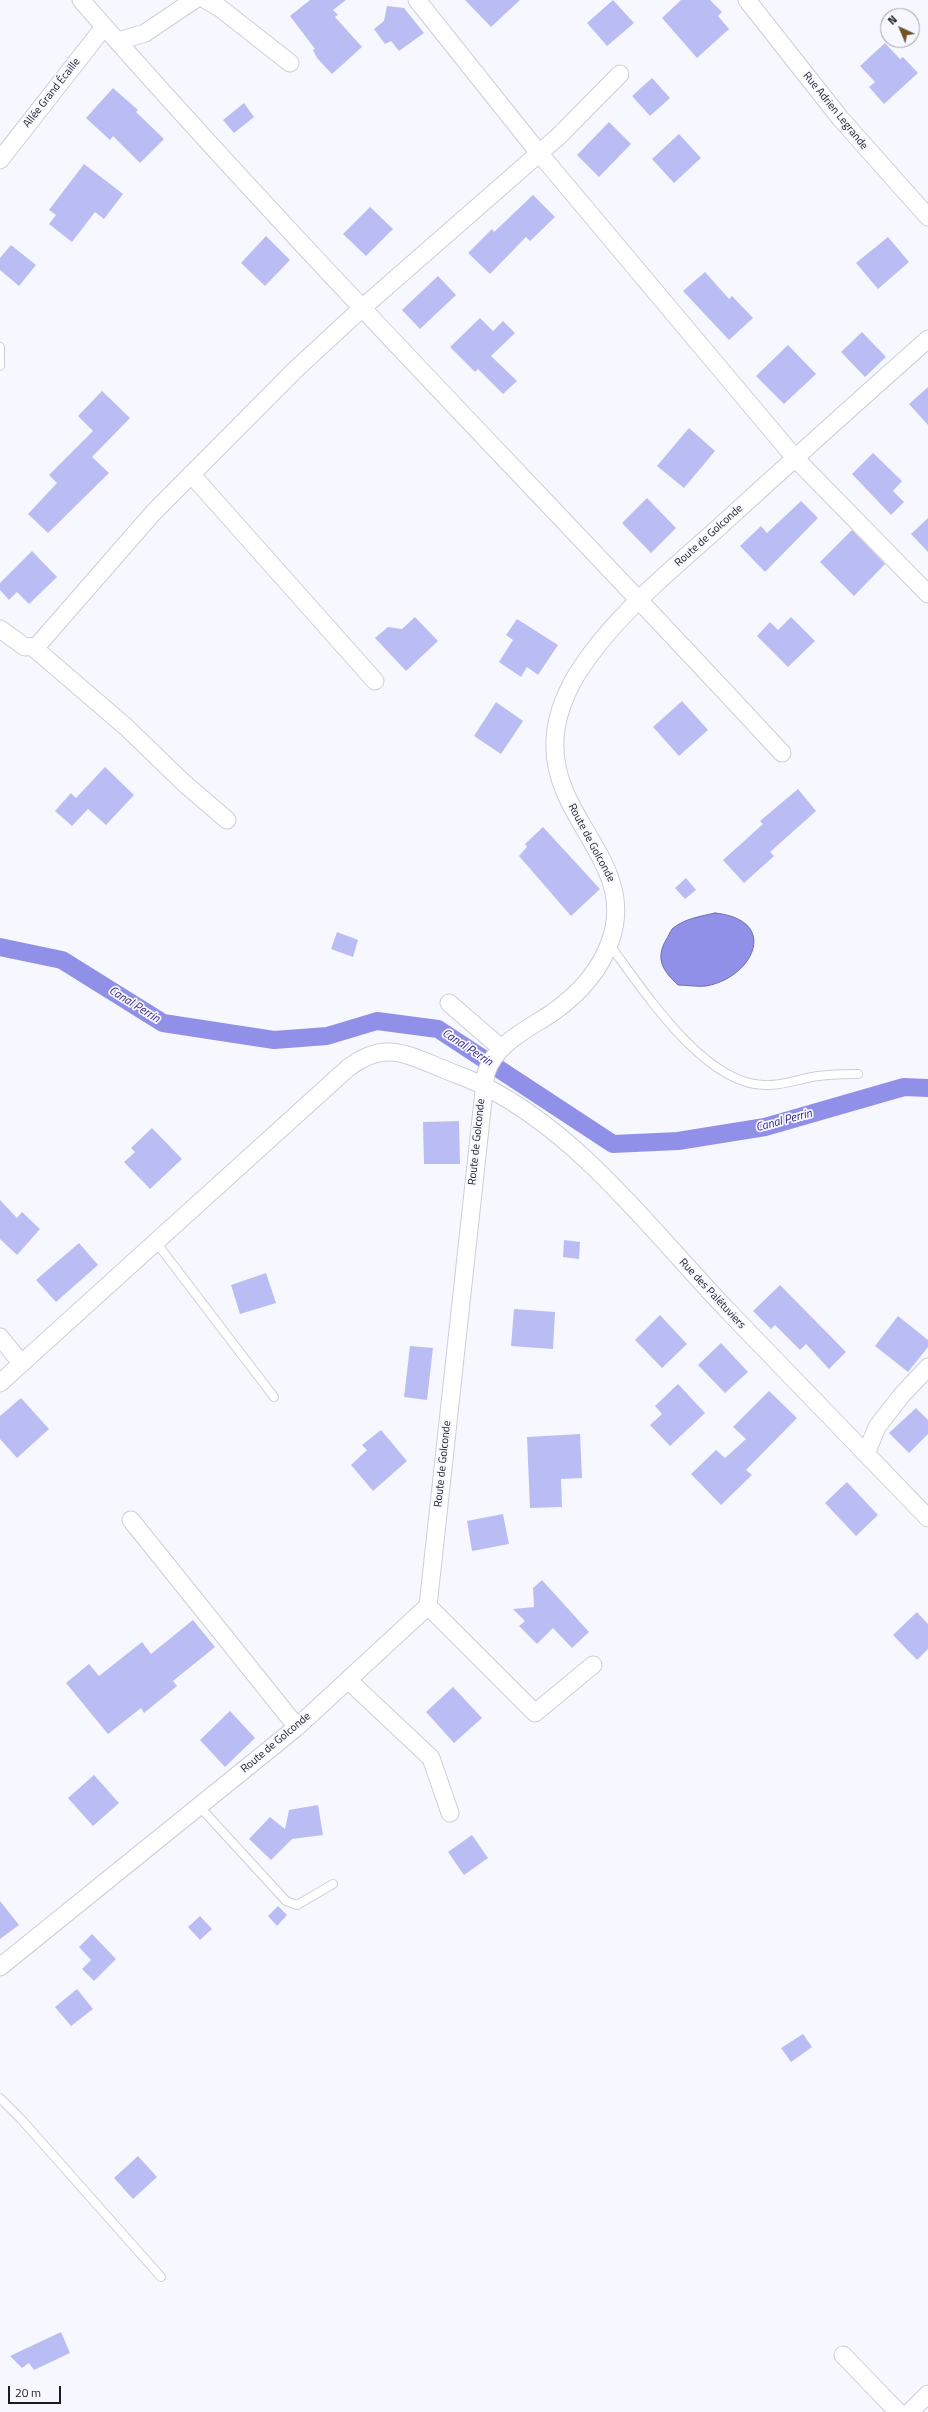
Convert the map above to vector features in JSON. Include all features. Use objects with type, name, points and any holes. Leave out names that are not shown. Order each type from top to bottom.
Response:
[{"type":"street","points":[[81,0],[361,309],[639,599],[782,753]]},
{"type":"street","points":[[118,41],[145,33],[194,0]]},
{"type":"street","points":[[206,0],[220,8],[290,63]]},
{"type":"street","points":[[417,0],[539,153],[795,458],[928,594]]},
{"type":"street","name":"Rue Adrien Legrande","points":[[747,0],[840,118],[928,217]]},
{"type":"street","name":"Allée Grand Écaille","points":[[0,160],[104,27]]},
{"type":"street","points":[[34,648],[52,631],[153,513],[295,370],[361,309],[539,153],[620,74]]},
{"type":"street","name":"Route de Golconde","points":[[0,1967],[297,1727],[428,1606],[483,1086],[488,1065],[501,1048],[554,1011],[575,994],[591,977],[609,944],[616,919],[617,900],[613,885],[605,866],[565,792],[556,768],[556,727],[560,710],[578,673],[639,599],[928,339]]},
{"type":"street","points":[[191,474],[375,681]]},
{"type":"street","points":[[0,629],[25,647],[34,648],[121,722],[185,784],[227,820]]},
{"type":"street","points":[[449,1003],[501,1048]]},
{"type":"street","name":"Rue des Palétuviers","points":[[0,1383],[336,1078],[367,1055],[378,1052],[400,1053],[483,1086],[544,1126],[589,1164],[928,1518]]},
{"type":"street","points":[[0,1337],[21,1363]]},
{"type":"street","points":[[866,1454],[877,1427],[901,1396],[928,1367]]},
{"type":"street","points":[[131,1520],[297,1727]]},
{"type":"street","points":[[428,1606],[535,1713],[593,1664]]},
{"type":"street","points":[[348,1680],[431,1758],[450,1813]]},
{"type":"street","points":[[843,2355],[898,2412]]},
{"type":"street","points":[[910,2412],[928,2394]]},
{"type":"lane","points":[[0,347],[0,366]]},
{"type":"lane","points":[[609,944],[676,1030],[711,1063],[727,1074],[753,1084],[765,1086],[833,1074],[858,1074]]},
{"type":"lane","points":[[155,1241],[274,1397]]},
{"type":"lane","points":[[199,1806],[286,1901],[292,1905],[297,1905],[333,1884]]},
{"type":"lane","points":[[0,2098],[21,2119],[160,2277]]},
{"type":"shaded area","points":[[715,913],[735,918],[748,926],[754,937],[753,949],[747,961],[737,972],[723,981],[706,986],[678,985],[668,975],[662,964],[661,953],[666,940],[672,929],[676,926],[693,918]]},
{"type":"building","points":[[310,0],[346,0],[333,10],[338,15],[335,17],[362,47],[332,74],[317,58],[313,50],[315,49],[290,16]]},
{"type":"building","points":[[465,0],[520,0],[491,27]]},
{"type":"building","points":[[613,0],[634,23],[607,46],[587,23]]},
{"type":"building","points":[[681,0],[710,0],[722,12],[718,16],[729,29],[697,58],[662,18]]},
{"type":"building","points":[[387,6],[404,8],[424,33],[399,51],[391,41],[385,44],[374,29],[384,21]]},
{"type":"building","points":[[880,48],[890,48],[900,59],[903,57],[918,73],[884,104],[869,87],[875,82],[860,66]]},
{"type":"building","points":[[652,78],[670,98],[650,116],[632,96]]},
{"type":"building","points":[[113,88],[138,110],[136,112],[164,139],[140,163],[113,136],[110,140],[86,118]]},
{"type":"building","points":[[244,103],[254,117],[234,133],[223,120]]},
{"type":"building","points":[[609,122],[631,144],[599,177],[577,155]]},
{"type":"building","points":[[679,134],[701,158],[674,183],[652,159]]},
{"type":"building","points":[[84,164],[123,194],[104,219],[95,212],[72,242],[49,224],[56,215],[49,210]]},
{"type":"building","points":[[533,195],[555,217],[530,241],[526,237],[490,274],[468,253],[492,229],[494,232]]},
{"type":"building","points":[[370,207],[393,229],[366,256],[343,234]]},
{"type":"building","points":[[266,236],[290,260],[265,286],[241,263]]},
{"type":"building","points":[[888,237],[909,262],[878,289],[856,263]]},
{"type":"building","points":[[11,245],[36,265],[19,286],[0,270],[0,258]]},
{"type":"building","points":[[705,272],[729,299],[732,296],[753,318],[729,340],[683,291]]},
{"type":"building","points":[[438,276],[456,295],[420,329],[402,310]]},
{"type":"building","points":[[480,318],[493,331],[503,321],[515,333],[491,356],[517,381],[503,394],[478,369],[475,372],[450,347]]},
{"type":"building","points":[[862,332],[886,357],[865,377],[841,352]]},
{"type":"building","points":[[788,345],[816,374],[784,404],[756,376]]},
{"type":"building","points":[[928,387],[928,425],[909,404]]},
{"type":"building","points":[[102,391],[130,418],[92,457],[109,473],[48,533],[28,514],[57,483],[49,475],[93,431],[78,416]]},
{"type":"building","points":[[689,428],[715,451],[684,488],[657,466]]},
{"type":"building","points":[[873,453],[902,481],[893,491],[904,502],[891,515],[852,474]]},
{"type":"building","points":[[647,498],[676,528],[651,553],[622,523]]},
{"type":"building","points":[[801,501],[818,518],[765,572],[740,546],[761,526],[767,533]]},
{"type":"building","points":[[928,518],[928,552],[911,534]]},
{"type":"building","points":[[852,530],[885,564],[854,596],[820,562]]},
{"type":"building","points":[[32,551],[57,577],[29,604],[17,592],[9,600],[0,590],[0,583]]},
{"type":"building","points":[[415,617],[438,641],[406,671],[375,638],[388,627],[402,629]]},
{"type":"building","points":[[791,617],[815,641],[788,667],[757,636],[770,622],[778,630]]},
{"type":"building","points":[[517,619],[558,645],[538,675],[527,667],[521,677],[499,662],[513,640],[506,635]]},
{"type":"building","points":[[682,701],[708,730],[679,756],[653,727]]},
{"type":"building","points":[[496,702],[523,721],[501,754],[474,736]]},
{"type":"building","points":[[105,767],[134,795],[106,825],[88,809],[72,826],[55,811],[71,793],[76,798]]},
{"type":"building","points":[[798,789],[816,811],[770,852],[774,856],[744,883],[723,860],[763,824],[760,821]]},
{"type":"building","points":[[543,827],[600,889],[571,916],[519,856],[527,847],[525,844]]},
{"type":"building","points":[[686,878],[696,890],[685,899],[675,888]]},
{"type":"building","points":[[337,932],[358,940],[353,957],[331,949]]},
{"type":"building","points":[[459,1121],[460,1164],[424,1164],[423,1122]]},
{"type":"building","points":[[152,1128],[182,1159],[150,1189],[124,1162],[135,1152],[131,1148]]},
{"type":"building","points":[[0,1200],[17,1218],[22,1212],[40,1229],[17,1255],[0,1239]]},
{"type":"building","points":[[564,1240],[580,1242],[579,1259],[563,1257]]},
{"type":"building","points":[[79,1243],[98,1265],[56,1302],[36,1280]]},
{"type":"building","points":[[266,1273],[276,1303],[240,1314],[231,1285]]},
{"type":"building","points":[[780,1285],[846,1352],[829,1369],[806,1344],[800,1350],[775,1325],[771,1329],[753,1311]]},
{"type":"building","points":[[514,1309],[555,1312],[553,1349],[511,1346]]},
{"type":"building","points":[[660,1315],[687,1344],[662,1368],[635,1340]]},
{"type":"building","points":[[898,1316],[928,1340],[928,1347],[908,1372],[875,1346]]},
{"type":"building","points":[[721,1343],[748,1372],[725,1393],[698,1365]]},
{"type":"building","points":[[410,1346],[433,1348],[427,1400],[404,1397]]},
{"type":"building","points":[[678,1384],[705,1413],[670,1446],[650,1425],[662,1414],[655,1406]]},
{"type":"building","points":[[769,1391],[797,1418],[746,1470],[752,1475],[721,1505],[691,1474],[716,1450],[725,1458],[746,1439],[733,1427]]},
{"type":"building","points":[[21,1398],[49,1429],[17,1458],[0,1439],[0,1416]]},
{"type":"building","points":[[916,1408],[928,1420],[928,1434],[909,1453],[889,1433]]},
{"type":"building","points":[[381,1430],[407,1461],[373,1491],[351,1465],[367,1450],[362,1445]]},
{"type":"building","points":[[580,1434],[582,1478],[561,1479],[562,1507],[530,1508],[527,1437]]},
{"type":"building","points":[[847,1482],[878,1515],[856,1536],[825,1503]]},
{"type":"building","points":[[503,1514],[509,1544],[472,1551],[467,1521]]},
{"type":"building","points":[[542,1580],[589,1632],[572,1648],[553,1628],[537,1644],[519,1626],[525,1621],[513,1609],[534,1607],[533,1588]]},
{"type":"building","points":[[917,1612],[928,1624],[928,1649],[917,1660],[893,1635]]},
{"type":"building","points":[[193,1620],[215,1647],[173,1681],[177,1686],[144,1713],[141,1708],[108,1734],[66,1683],[89,1664],[99,1676],[142,1642],[151,1654]]},
{"type":"building","points":[[453,1687],[482,1718],[454,1743],[426,1712]]},
{"type":"building","points":[[230,1711],[255,1738],[225,1767],[200,1740]]},
{"type":"building","points":[[94,1775],[119,1803],[93,1826],[68,1798]]},
{"type":"building","points":[[318,1805],[323,1835],[292,1839],[271,1860],[249,1839],[270,1817],[285,1829],[289,1810]]},
{"type":"building","points":[[472,1835],[488,1858],[464,1875],[448,1852]]},
{"type":"building","points":[[0,1901],[19,1925],[0,1939]]},
{"type":"building","points":[[278,1906],[287,1915],[277,1926],[268,1916]]},
{"type":"building","points":[[200,1916],[212,1929],[200,1940],[188,1927]]},
{"type":"building","points":[[92,1934],[116,1959],[94,1981],[82,1969],[91,1960],[79,1947]]},
{"type":"building","points":[[77,1989],[93,2009],[71,2026],[55,2007]]},
{"type":"building","points":[[803,2034],[812,2047],[791,2062],[781,2048]]},
{"type":"building","points":[[138,2156],[157,2177],[133,2199],[114,2178]]},
{"type":"building","points":[[61,2332],[70,2353],[34,2370],[29,2363],[22,2368],[10,2356]]},
{"type":"waterway","name":"Canal Perrin","points":[[0,947],[62,960],[163,1023],[274,1040],[327,1036],[377,1021],[438,1029],[613,1144],[678,1141],[765,1127],[904,1087],[928,1088]]}]
